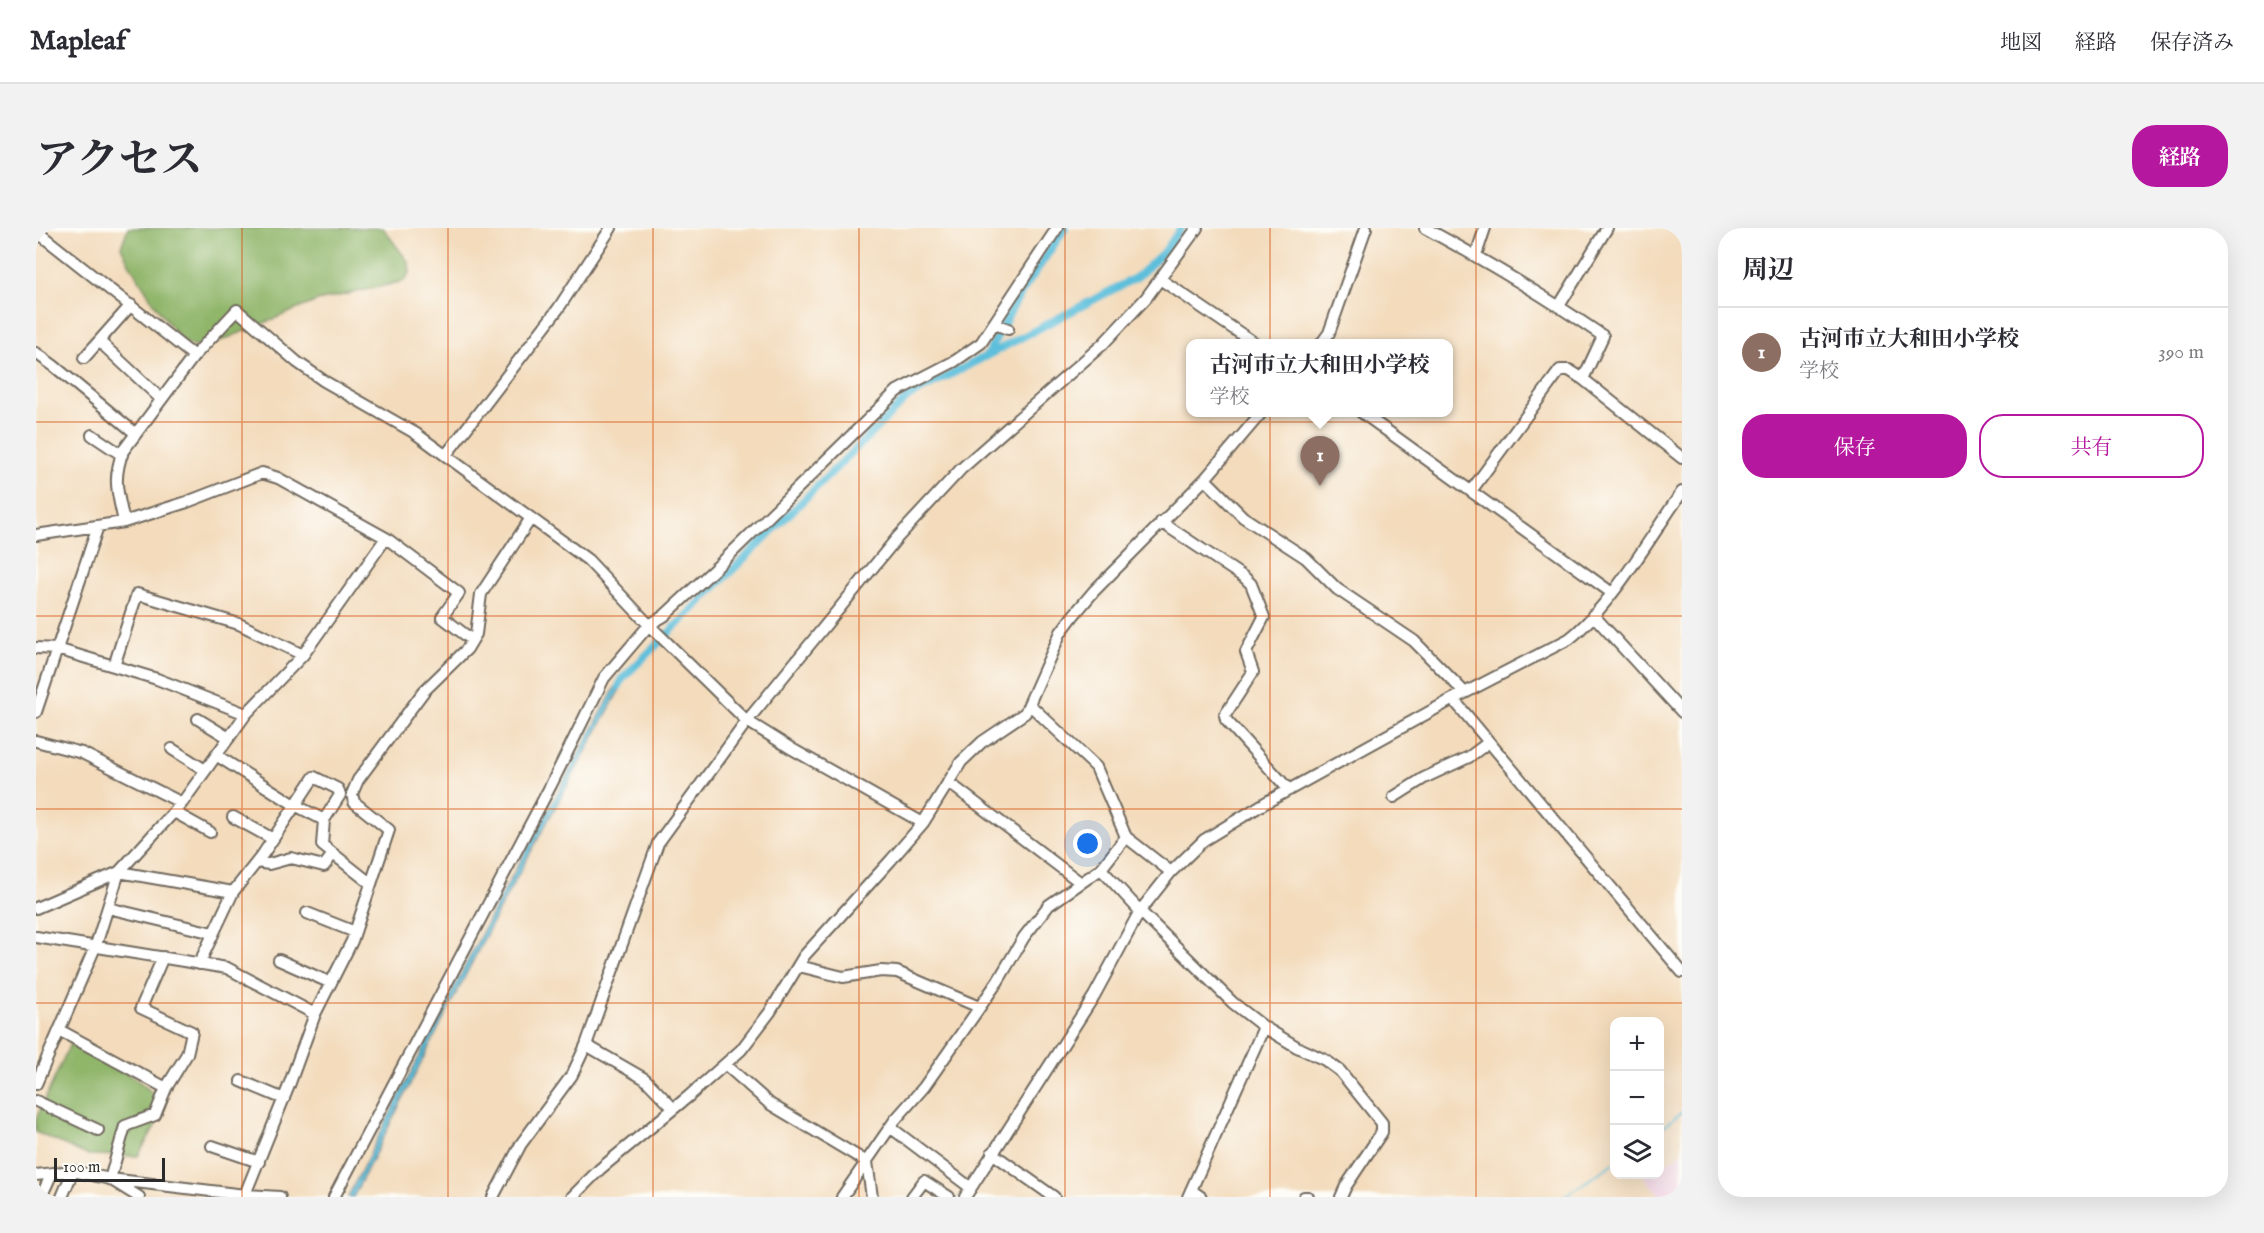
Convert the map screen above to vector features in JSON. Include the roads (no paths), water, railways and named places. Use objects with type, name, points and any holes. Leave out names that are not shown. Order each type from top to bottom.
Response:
[{"type":"street","points":[[446,455],[558,309],[610,228]]},
{"type":"street","points":[[334,1197],[551,785],[604,678],[649,625],[664,616],[718,566],[897,391],[955,361],[981,343],[1057,228]]},
{"type":"street","points":[[493,1197],[521,1144],[572,1075],[586,1045],[658,843],[747,721],[897,538],[961,469],[1103,344],[1160,279],[1197,228]]},
{"type":"street","points":[[1325,339],[1329,333],[1366,228]]},
{"type":"street","points":[[1425,228],[1476,255],[1603,336],[1582,379]]},
{"type":"street","points":[[1476,255],[1485,228]]},
{"type":"street","points":[[1559,306],[1607,228]]},
{"type":"street","points":[[36,231],[194,356]]},
{"type":"street","points":[[1160,279],[1249,339]]},
{"type":"street","points":[[84,358],[131,304]]},
{"type":"street","points":[[124,522],[116,485],[117,468],[122,455],[135,433],[194,356],[237,310],[297,362],[324,381],[415,433],[588,560],[649,625],[747,721],[922,823]]},
{"type":"street","points":[[995,324],[1008,328]]},
{"type":"street","points":[[99,342],[161,399]]},
{"type":"street","points":[[36,353],[135,433]]},
{"type":"street","points":[[1470,491],[1560,370],[1569,370],[1582,379],[1682,458]]},
{"type":"street","points":[[572,1197],[600,1169],[741,1050],[770,1012],[804,956],[922,823],[961,762],[982,742],[1021,718],[1030,705],[1061,632],[1073,616],[1094,591],[1205,479],[1258,417]]},
{"type":"street","points":[[1368,417],[1612,593]]},
{"type":"street","points":[[92,435],[122,455]]},
{"type":"street","points":[[36,535],[124,522],[187,502],[262,473],[278,478],[386,538],[459,592],[442,617],[472,640]]},
{"type":"street","points":[[1205,479],[1243,517],[1299,553],[1337,589],[1414,641],[1465,693]]},
{"type":"street","points":[[890,1127],[968,1192],[1094,996],[1140,911],[1171,872],[1204,840],[1289,790],[1453,699],[1569,639],[1581,629],[1612,593],[1682,492]]},
{"type":"street","points":[[244,1196],[284,1099],[315,1014],[355,932],[389,830],[354,802],[352,794],[358,780],[424,691],[467,649],[476,634],[481,594],[531,518]]},
{"type":"street","points":[[1161,522],[1251,584],[1264,617],[1246,652],[1253,672],[1225,715],[1226,720],[1289,790]]},
{"type":"street","points":[[36,712],[98,525]]},
{"type":"street","points":[[36,908],[119,872],[182,803],[246,714],[303,655],[386,538]]},
{"type":"street","points":[[114,666],[137,594],[239,624],[303,655]]},
{"type":"street","points":[[1593,615],[1682,712]]},
{"type":"street","points":[[36,648],[57,649],[157,679],[246,714]]},
{"type":"street","points":[[1453,699],[1680,970]]},
{"type":"street","points":[[1030,705],[1096,767],[1126,837],[1171,872]]},
{"type":"street","points":[[198,718],[228,738]]},
{"type":"street","points":[[36,741],[82,753],[182,803]]},
{"type":"street","points":[[1394,797],[1424,778],[1468,757],[1489,742]]},
{"type":"street","points":[[172,750],[205,770]]},
{"type":"street","points":[[216,755],[295,805],[324,820]]},
{"type":"street","points":[[199,964],[233,892],[314,777],[338,789],[340,795],[324,820],[322,845],[370,883]]},
{"type":"street","points":[[948,782],[1081,883]]},
{"type":"street","points":[[174,812],[210,832]]},
{"type":"street","points":[[233,817],[273,838]]},
{"type":"street","points":[[842,1197],[890,1127],[924,1087],[998,981],[1024,937],[1049,905],[1101,869],[1126,837]]},
{"type":"street","points":[[256,862],[269,864],[291,858],[324,866],[333,854]]},
{"type":"street","points":[[1101,869],[1233,1003],[1264,1027],[1332,1064],[1365,1100],[1382,1123],[1382,1132],[1341,1197]]},
{"type":"street","points":[[119,872],[233,892]]},
{"type":"street","points":[[36,1084],[96,945],[119,872]]},
{"type":"street","points":[[108,908],[213,933]]},
{"type":"street","points":[[308,913],[355,932]]},
{"type":"street","points":[[36,937],[227,968],[315,1014]]},
{"type":"street","points":[[110,1179],[125,1126],[154,1115],[166,1088],[187,1054],[192,1032],[141,1008],[164,957]]},
{"type":"street","points":[[279,960],[331,983]]},
{"type":"street","points":[[799,966],[843,976],[880,971],[897,972],[980,1007]]},
{"type":"street","points":[[1201,1197],[1189,1193],[1264,1027]]},
{"type":"street","points":[[59,1030],[166,1088]]},
{"type":"street","points":[[586,1045],[645,1079],[673,1108]]},
{"type":"street","points":[[726,1065],[770,1104],[867,1162],[873,1197]]},
{"type":"street","points":[[241,1081],[284,1099]]},
{"type":"street","points":[[36,1101],[98,1130]]},
{"type":"street","points":[[212,1146],[259,1162]]},
{"type":"street","points":[[992,1153],[1054,1197]]},
{"type":"street","points":[[62,1197],[73,1171]]},
{"type":"street","points":[[36,1175],[73,1171],[110,1179],[244,1196],[280,1197]]},
{"type":"street","points":[[41,1197],[52,1173]]},
{"type":"street","points":[[110,1179],[139,1197]]},
{"type":"street","points":[[912,1197],[924,1180],[949,1197]]},
{"type":"water","points":[[621,677],[625,680],[495,917],[353,1197],[348,1197],[491,915]]},
{"type":"waterway","points":[[988,354],[1016,301],[1065,228]]},
{"type":"waterway","points":[[619,686],[623,678],[908,397],[1137,277],[1166,250],[1181,228]]},
{"type":"waterway","points":[[1664,1126],[1682,1112]]},
{"type":"waterway","points":[[1563,1197],[1610,1166]]},
{"type":"place","name":"古河市立大和田小学校","points":[[1320,486]]}]
